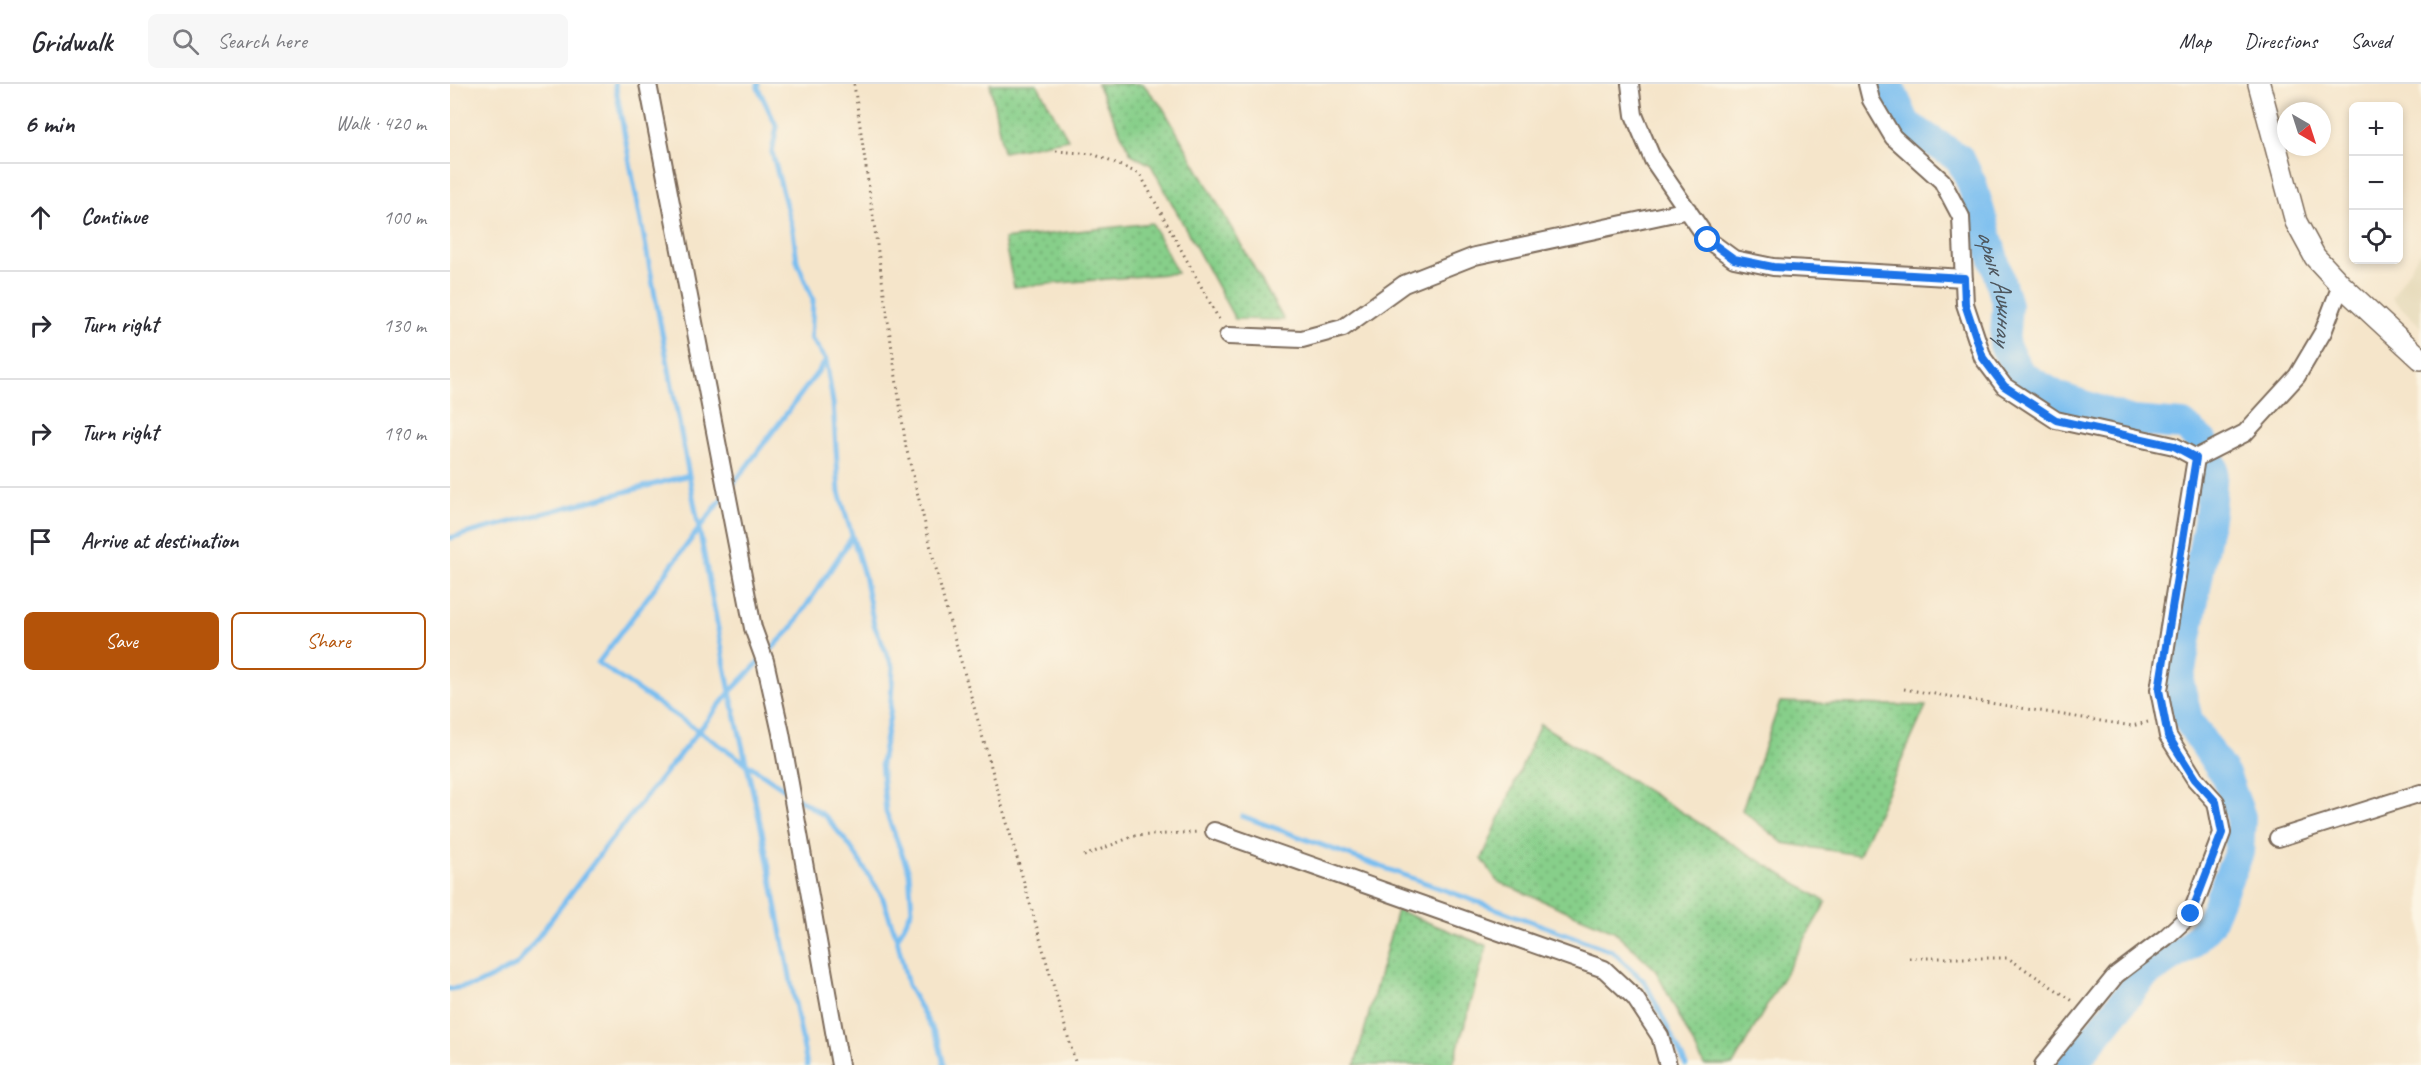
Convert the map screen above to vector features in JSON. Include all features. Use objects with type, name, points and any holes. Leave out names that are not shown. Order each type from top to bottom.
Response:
[{"type":"main road","points":[[2259,84],[2296,222],[2314,257],[2421,359]]},
{"type":"street","points":[[648,84],[753,628],[765,661],[781,733],[840,1065]]},
{"type":"street","points":[[1630,84],[1635,115],[1653,160],[1708,240],[1734,259],[1773,267],[1964,278]]},
{"type":"street","points":[[1867,84],[1871,100],[1893,137],[1942,181],[1960,217],[1965,304],[1983,358],[2004,386],[2056,420],[2174,446],[2197,457]]},
{"type":"street","points":[[1228,336],[1302,339],[1343,328],[1404,284],[1475,256],[1688,210]]},
{"type":"street","points":[[2197,457],[2245,433],[2297,376],[2323,332],[2341,285]]},
{"type":"street","points":[[2043,1065],[2116,975],[2166,937],[2191,914],[2222,833],[2216,802],[2195,779],[2168,736],[2159,690],[2197,457]]},
{"type":"street","points":[[2278,837],[2421,794]]},
{"type":"street","points":[[1214,831],[1604,969],[1635,998],[1648,1017],[1660,1036],[1668,1065]]},
{"type":"path","points":[[854,84],[906,447],[945,605],[1076,1065]]},
{"type":"path","points":[[1056,152],[1094,154],[1140,174],[1228,336]]},
{"type":"path","points":[[1904,689],[2132,726],[2164,716]]},
{"type":"path","points":[[1084,856],[1134,836],[1214,831]]},
{"type":"path","points":[[1909,958],[2008,958],[2087,1011]]},
{"type":"shaded area","points":[[2421,250],[2421,327],[2392,298]]},
{"type":"green space","points":[[990,84],[1037,84],[1068,139],[1003,152]]},
{"type":"green space","points":[[1097,84],[1143,84],[1163,108],[1284,320],[1235,319],[1151,165],[1131,154]]},
{"type":"green space","points":[[1152,223],[1177,273],[1014,287],[1004,239]]},
{"type":"green space","points":[[1780,702],[1926,706],[1859,855],[1783,843],[1742,810]]},
{"type":"green space","points":[[1540,724],[1826,902],[1733,1065],[1704,1065],[1655,969],[1614,931],[1498,882],[1482,859]]},
{"type":"green space","points":[[1397,910],[1487,946],[1453,1065],[1355,1065]]},
{"type":"waterway","points":[[615,84],[730,692],[762,831],[807,1065]]},
{"type":"waterway","points":[[758,84],[777,127],[772,152],[793,231],[797,261],[813,300],[811,338],[826,360],[833,403],[839,492],[864,575],[874,625],[893,667],[890,715],[881,763],[886,812],[909,872],[912,910],[897,939],[908,986],[938,1040],[944,1065]]},
{"type":"waterway","name":"арык Ащинау","points":[[1888,84],[1906,124],[1960,159],[1972,184],[2007,305],[2004,345],[2021,375],[2059,397],[2132,421],[2183,425],[2203,442],[2213,466],[2210,512],[2179,681],[2188,720],[2226,777],[2241,817],[2239,852],[2209,924],[2189,946],[2144,975],[2072,1065]]},
{"type":"waterway","points":[[731,487],[826,361]]},
{"type":"waterway","points":[[450,538],[689,475]]},
{"type":"waterway","points":[[723,497],[598,663],[786,790]]},
{"type":"waterway","points":[[450,989],[476,985],[517,965],[607,845],[730,692],[791,629],[852,537]]},
{"type":"waterway","points":[[796,797],[826,817],[850,846],[882,896],[897,939]]},
{"type":"waterway","points":[[1242,816],[1612,951],[1645,982],[1686,1065]]},
{"type":"route","points":[[1708,240],[1734,259],[1773,267],[1964,278],[1965,304],[1983,358],[2004,386],[2056,420],[2174,446],[2196,458],[2159,690],[2168,736],[2195,779],[2216,802],[2222,833],[2191,914]]}]
